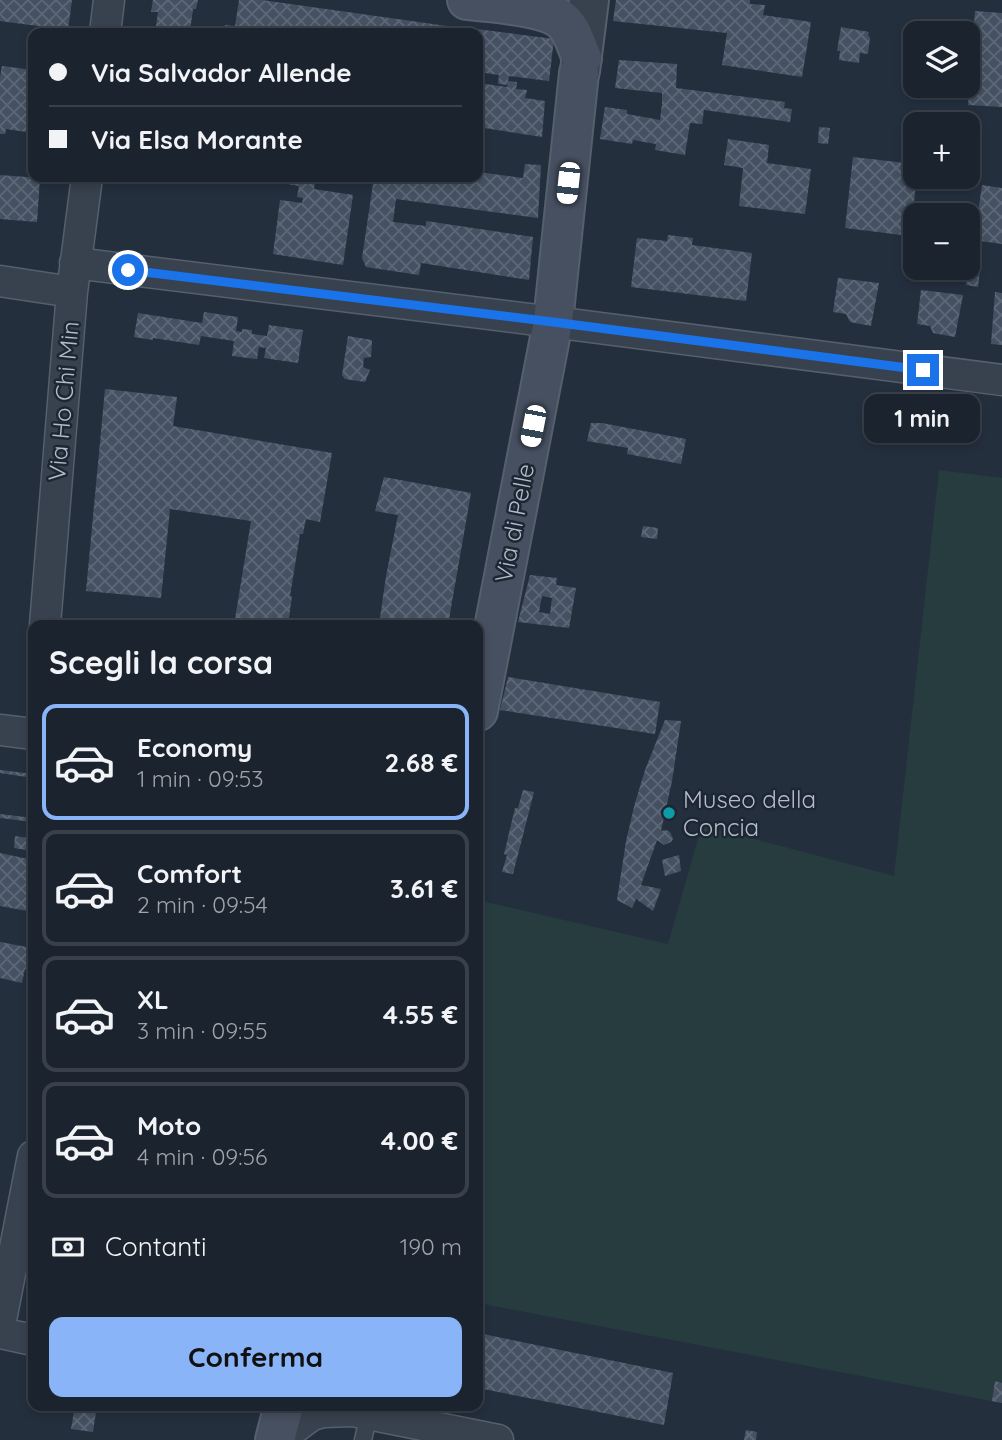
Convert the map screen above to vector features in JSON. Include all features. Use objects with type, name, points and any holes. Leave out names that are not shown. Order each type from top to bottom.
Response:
[{"type":"main road","points":[[467,0],[544,10],[561,19],[570,31],[580,65]]},
{"type":"main road","name":"Via di Pelle","points":[[483,685],[553,322],[580,65]]},
{"type":"main road","points":[[277,1440],[283,1411]]},
{"type":"street","points":[[106,28],[109,0]]},
{"type":"street","name":"Via di Pelle","points":[[580,65],[589,0]]},
{"type":"street","name":"Via Ho Chi Min","points":[[45,620],[74,278],[86,182]]},
{"type":"street","points":[[0,281],[74,278],[553,322],[1002,380]]},
{"type":"street","points":[[0,730],[28,733]]},
{"type":"street","points":[[0,1325],[28,1182]]},
{"type":"street","points":[[0,1334],[28,1339]]},
{"type":"street","points":[[277,1440],[312,1415],[353,1411],[366,1427],[498,1440]]},
{"type":"green space","points":[[939,470],[1002,478],[1002,1403],[483,1304],[483,901],[668,944],[702,825],[894,876]]},
{"type":"building","points":[[0,0],[72,0],[68,28],[0,21]]},
{"type":"building","points":[[153,0],[198,0],[196,9],[193,9],[190,28],[156,26],[158,12],[151,12]]},
{"type":"building","points":[[239,0],[262,0],[454,28],[225,28],[225,25],[235,26]]},
{"type":"building","points":[[616,0],[750,0],[750,4],[765,5],[763,15],[811,22],[802,77],[722,65],[727,33],[613,21]]},
{"type":"building","points":[[975,11],[1002,13],[1002,107],[968,105],[969,98],[980,98],[980,21],[974,21]]},
{"type":"building","points":[[841,27],[869,32],[868,54],[860,53],[859,63],[839,60],[840,51],[837,51]]},
{"type":"building","points":[[483,30],[554,39],[549,81],[509,76],[508,81],[517,82],[516,89],[527,90],[525,98],[545,101],[542,137],[483,128],[483,84],[507,87],[508,85],[498,84],[499,75],[483,73]]},
{"type":"building","points":[[619,60],[677,64],[676,88],[785,102],[784,108],[792,109],[790,122],[704,110],[702,124],[690,123],[685,155],[655,150],[656,144],[633,140],[632,144],[600,139],[605,107],[627,110],[627,114],[660,120],[662,93],[615,88]]},
{"type":"building","points":[[2,66],[28,69],[28,132],[6,129],[5,134],[0,134]]},
{"type":"building","points":[[819,127],[830,128],[828,144],[818,143]]},
{"type":"building","points":[[728,139],[769,145],[767,163],[811,169],[805,214],[739,206],[743,168],[724,165]]},
{"type":"building","points":[[853,157],[903,163],[903,189],[916,189],[914,203],[903,203],[903,235],[845,228]]},
{"type":"building","points":[[525,164],[541,165],[538,218],[396,199],[393,222],[426,226],[426,221],[533,237],[529,280],[421,263],[419,275],[366,267],[362,258],[373,182],[483,182],[483,173],[523,178]]},
{"type":"building","points":[[0,175],[28,177],[28,182],[40,182],[37,222],[0,219]]},
{"type":"building","points":[[315,182],[314,189],[353,195],[343,265],[273,254],[280,200],[302,203],[303,198],[297,197],[299,186],[287,184]]},
{"type":"building","points":[[982,185],[1002,188],[1002,244],[980,241]]},
{"type":"building","points":[[668,235],[693,238],[692,245],[752,253],[746,301],[631,287],[637,238],[667,241]]},
{"type":"building","points":[[838,278],[879,283],[871,326],[850,322],[846,314],[833,312]]},
{"type":"building","points":[[967,280],[979,280],[978,287],[966,285]]},
{"type":"building","points":[[921,290],[963,295],[955,337],[933,333],[930,326],[917,324]]},
{"type":"building","points":[[995,292],[1002,293],[1002,345],[991,344]]},
{"type":"building","points":[[204,312],[238,317],[236,331],[252,330],[252,334],[267,336],[269,325],[303,330],[298,363],[264,358],[266,348],[259,347],[257,359],[232,356],[234,341],[201,336],[199,345],[134,337],[138,313],[202,323]]},
{"type":"building","points":[[348,336],[372,340],[371,357],[364,358],[363,367],[370,370],[365,382],[345,379],[342,375]]},
{"type":"building","points":[[105,389],[177,397],[173,426],[332,453],[320,522],[306,519],[303,534],[300,534],[289,620],[235,620],[251,521],[170,509],[161,598],[86,591]]},
{"type":"building","points":[[932,402],[947,404],[946,414],[930,411]]},
{"type":"building","points":[[591,423],[686,439],[681,464],[627,454],[628,448],[587,441]]},
{"type":"building","points":[[384,477],[471,493],[449,620],[380,620],[398,515],[375,511]]},
{"type":"building","points":[[643,526],[658,528],[657,539],[641,537]]},
{"type":"building","points":[[530,575],[557,578],[556,585],[576,588],[569,628],[518,622]],"holes":[[[542,596],[552,598],[550,614],[539,612]]]},
{"type":"building","points":[[508,677],[660,702],[655,734],[500,710]]},
{"type":"building","points":[[665,720],[681,721],[661,831],[670,832],[673,839],[664,845],[657,840],[641,885],[661,889],[653,911],[636,899],[632,908],[617,900],[635,803]]},
{"type":"building","points":[[0,770],[28,773],[28,777],[0,773]]},
{"type":"building","points":[[523,790],[534,792],[513,874],[502,872],[515,808],[518,808]]},
{"type":"building","points":[[0,814],[28,817],[28,821],[0,818]]},
{"type":"building","points":[[15,836],[28,838],[27,850],[14,848]]},
{"type":"building","points":[[0,853],[28,859],[28,911],[0,906]]},
{"type":"building","points":[[679,855],[681,871],[665,876],[662,860]]},
{"type":"building","points":[[0,942],[28,947],[28,969],[25,969],[22,983],[0,978]]},
{"type":"building","points":[[483,1334],[673,1373],[664,1425],[483,1389]]},
{"type":"building","points":[[995,1381],[1002,1383],[1002,1403],[992,1401]]},
{"type":"building","points":[[74,1411],[96,1411],[93,1432],[71,1429]]},
{"type":"building","points":[[746,1430],[757,1432],[756,1440],[744,1440]]},
{"type":"place","name":"Museo della Concia","points":[[669,813]]},
{"type":"route","points":[[128,270],[923,370]]}]
